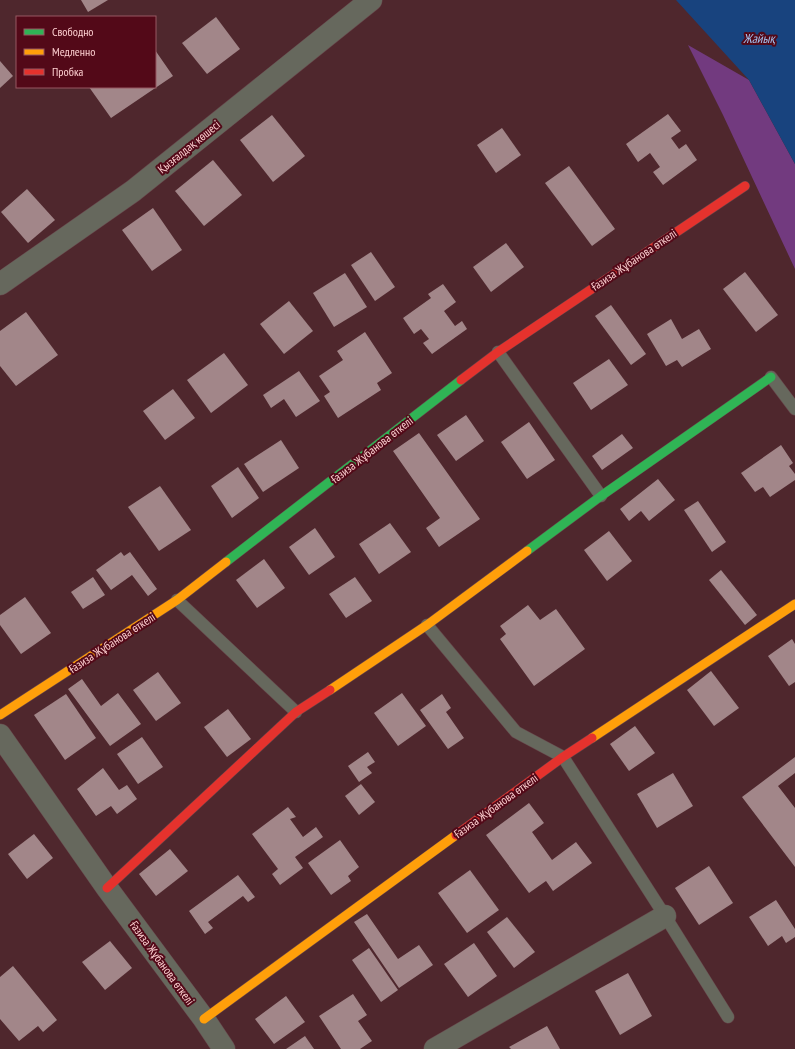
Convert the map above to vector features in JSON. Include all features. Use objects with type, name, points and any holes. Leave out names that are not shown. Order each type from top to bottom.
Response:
[{"type":"street","name":"Қызғалдақ көшесі","points":[[0,284],[133,191],[371,0]]},
{"type":"street","name":"Ғазиза Жұбанова өткелі","points":[[0,715],[177,600],[498,352],[745,186]]},
{"type":"street","points":[[107,888],[296,712],[427,625],[601,496],[771,377]]},
{"type":"street","name":"Ғазиза Жұбанова өткелі","points":[[204,1019],[563,757],[795,604]]},
{"type":"street","name":"Ғазиза Жұбанова өткелі","points":[[0,735],[107,888],[204,1019],[224,1049]]},
{"type":"street","points":[[434,1049],[665,916]]},
{"type":"lane","points":[[498,352],[601,496]]},
{"type":"lane","points":[[771,377],[795,409]]},
{"type":"lane","points":[[177,600],[296,712]]},
{"type":"lane","points":[[427,625],[516,732],[563,757],[728,1017]]},
{"type":"shaded area","points":[[688,45],[749,80],[795,164],[795,269],[723,115]]},
{"type":"water","name":"Жайық","points":[[676,0],[795,0],[795,164],[749,80]]},
{"type":"building","points":[[81,0],[108,0],[88,12]]},
{"type":"building","points":[[216,17],[240,49],[207,74],[182,43]]},
{"type":"building","points":[[156,51],[173,76],[156,88]]},
{"type":"building","points":[[0,61],[13,76],[0,88]]},
{"type":"building","points":[[90,88],[155,88],[111,118]]},
{"type":"building","points":[[668,114],[681,131],[671,138],[679,149],[686,144],[697,160],[663,185],[653,172],[660,167],[650,153],[638,162],[626,144]]},
{"type":"building","points":[[272,115],[305,156],[273,182],[240,140]]},
{"type":"building","points":[[502,128],[521,155],[496,173],[477,145]]},
{"type":"building","points":[[213,160],[242,195],[204,226],[175,191]]},
{"type":"building","points":[[569,166],[615,229],[592,246],[545,183]]},
{"type":"building","points":[[27,189],[55,220],[28,243],[1,212]]},
{"type":"building","points":[[153,208],[182,250],[152,271],[122,230]]},
{"type":"building","points":[[506,243],[524,267],[491,292],[473,267]]},
{"type":"building","points":[[371,252],[395,287],[375,301],[351,265]]},
{"type":"building","points":[[745,272],[778,315],[756,332],[723,289]]},
{"type":"building","points":[[345,273],[367,307],[334,327],[313,293]]},
{"type":"building","points":[[443,284],[456,302],[444,311],[455,326],[462,321],[467,329],[432,354],[423,343],[429,339],[421,329],[414,334],[403,318],[431,298],[428,294]]},
{"type":"building","points":[[289,301],[313,331],[284,354],[260,324]]},
{"type":"building","points":[[611,305],[646,354],[631,365],[595,316]]},
{"type":"building","points":[[26,312],[58,355],[16,386],[0,366],[0,331]]},
{"type":"building","points":[[671,319],[682,339],[699,329],[711,349],[682,367],[677,360],[666,366],[647,334]]},
{"type":"building","points":[[365,332],[392,373],[377,383],[381,390],[338,418],[324,396],[330,392],[319,376],[343,360],[337,351]]},
{"type":"building","points":[[224,353],[248,385],[211,413],[187,380]]},
{"type":"building","points":[[609,359],[628,385],[591,410],[573,383]]},
{"type":"building","points":[[299,371],[320,401],[296,417],[284,399],[271,408],[263,395]]},
{"type":"building","points":[[173,389],[195,418],[165,440],[143,411]]},
{"type":"building","points":[[466,415],[484,441],[456,461],[437,435]]},
{"type":"building","points":[[529,422],[555,460],[527,479],[501,442]]},
{"type":"building","points":[[419,433],[480,519],[439,547],[426,528],[440,518],[393,451]]},
{"type":"building","points":[[622,434],[633,448],[602,470],[592,456]]},
{"type":"building","points":[[281,440],[299,468],[263,492],[244,464]]},
{"type":"building","points":[[781,445],[793,463],[789,466],[795,474],[795,480],[770,497],[763,487],[755,492],[741,473]]},
{"type":"building","points":[[238,467],[259,498],[232,518],[211,486]]},
{"type":"building","points":[[658,479],[675,500],[649,521],[641,511],[629,521],[620,509]]},
{"type":"building","points":[[160,486],[191,530],[159,551],[128,507]]},
{"type":"building","points":[[698,501],[726,542],[712,552],[684,510]]},
{"type":"building","points":[[390,523],[411,552],[379,574],[359,544]]},
{"type":"building","points":[[315,528],[335,557],[309,575],[289,547]]},
{"type":"building","points":[[609,531],[632,561],[607,581],[584,550]]},
{"type":"building","points":[[121,552],[124,556],[130,552],[157,589],[148,596],[132,575],[111,590],[96,570]]},
{"type":"building","points":[[264,559],[285,588],[257,608],[236,580]]},
{"type":"building","points":[[721,570],[757,615],[745,625],[709,580]]},
{"type":"building","points":[[93,577],[105,595],[83,609],[71,592]]},
{"type":"building","points":[[355,577],[372,601],[346,618],[329,594]]},
{"type":"building","points":[[25,597],[51,633],[21,654],[0,625],[0,615]]},
{"type":"building","points":[[528,605],[540,620],[556,609],[585,649],[534,686],[500,639],[506,634],[500,626]]},
{"type":"building","points":[[792,639],[795,644],[795,682],[789,686],[768,656]]},
{"type":"building","points":[[711,671],[739,708],[714,726],[687,690]]},
{"type":"building","points":[[158,672],[181,703],[156,721],[133,690]]},
{"type":"building","points":[[82,679],[101,706],[118,693],[141,724],[110,746],[68,689]]},
{"type":"building","points":[[402,693],[426,726],[398,746],[374,713]]},
{"type":"building","points":[[66,694],[96,738],[65,760],[34,715]]},
{"type":"building","points":[[442,694],[451,708],[446,712],[464,738],[448,749],[420,710]]},
{"type":"building","points":[[228,709],[251,739],[227,757],[204,727]]},
{"type":"building","points":[[635,726],[655,753],[629,771],[610,744]]},
{"type":"building","points":[[142,737],[163,767],[138,784],[117,754]]},
{"type":"building","points":[[368,752],[375,762],[367,767],[372,773],[359,782],[348,766]]},
{"type":"building","points":[[795,757],[795,773],[778,786],[795,808],[795,867],[742,797]]},
{"type":"building","points":[[103,768],[119,790],[127,785],[137,799],[117,814],[111,806],[96,816],[77,789]]},
{"type":"building","points":[[673,773],[693,806],[657,828],[637,794]]},
{"type":"building","points":[[361,784],[375,802],[359,815],[345,796]]},
{"type":"building","points":[[529,803],[544,823],[532,832],[552,860],[576,842],[592,863],[553,891],[546,881],[529,893],[486,835]]},
{"type":"building","points":[[288,807],[296,817],[290,819],[303,837],[316,827],[323,837],[295,857],[303,868],[280,885],[272,874],[278,869],[252,834]]},
{"type":"building","points":[[34,834],[53,858],[27,879],[8,854]]},
{"type":"building","points":[[340,840],[359,867],[348,876],[351,881],[331,895],[308,863]]},
{"type":"building","points":[[170,849],[188,871],[156,896],[139,874]]},
{"type":"building","points":[[709,866],[733,903],[699,925],[675,888]]},
{"type":"building","points":[[470,870],[499,910],[467,933],[438,893]]},
{"type":"building","points":[[238,875],[255,897],[248,902],[243,896],[208,922],[213,928],[205,934],[189,911]]},
{"type":"building","points":[[776,900],[795,929],[795,937],[786,943],[782,936],[768,946],[749,917]]},
{"type":"building","points":[[367,914],[398,959],[419,945],[433,965],[399,988],[354,922]]},
{"type":"building","points":[[507,917],[535,952],[514,968],[487,932]]},
{"type":"building","points":[[110,941],[132,968],[105,990],[82,962]]},
{"type":"building","points":[[474,943],[497,976],[468,997],[444,964]]},
{"type":"building","points":[[369,948],[398,990],[381,1002],[352,960]]},
{"type":"building","points":[[13,966],[57,1020],[43,1032],[38,1026],[19,1041],[0,1019],[0,977]]},
{"type":"building","points":[[628,973],[652,1016],[620,1035],[595,991]]},
{"type":"building","points":[[353,994],[367,1015],[358,1021],[372,1041],[360,1049],[341,1049],[319,1016]]},
{"type":"building","points":[[286,996],[305,1022],[274,1044],[255,1019]]},
{"type":"building","points":[[547,1026],[560,1049],[511,1049],[509,1047]]},
{"type":"building","points":[[305,1036],[314,1049],[286,1049]]},
{"type":"traffic: fast","points":[[527,551],[601,496],[771,377]]},
{"type":"traffic: fast","points":[[226,562],[461,380]]},
{"type":"traffic: slow","points":[[330,690],[427,625],[527,551]]},
{"type":"traffic: slow","points":[[0,715],[177,600],[226,562]]},
{"type":"traffic: slow","points":[[592,738],[795,604]]},
{"type":"traffic: slow","points":[[204,1019],[456,835]]},
{"type":"traffic: jam","points":[[461,380],[498,352],[745,186]]},
{"type":"traffic: jam","points":[[107,888],[296,712],[330,690]]},
{"type":"traffic: jam","points":[[456,835],[563,757],[592,738]]}]
